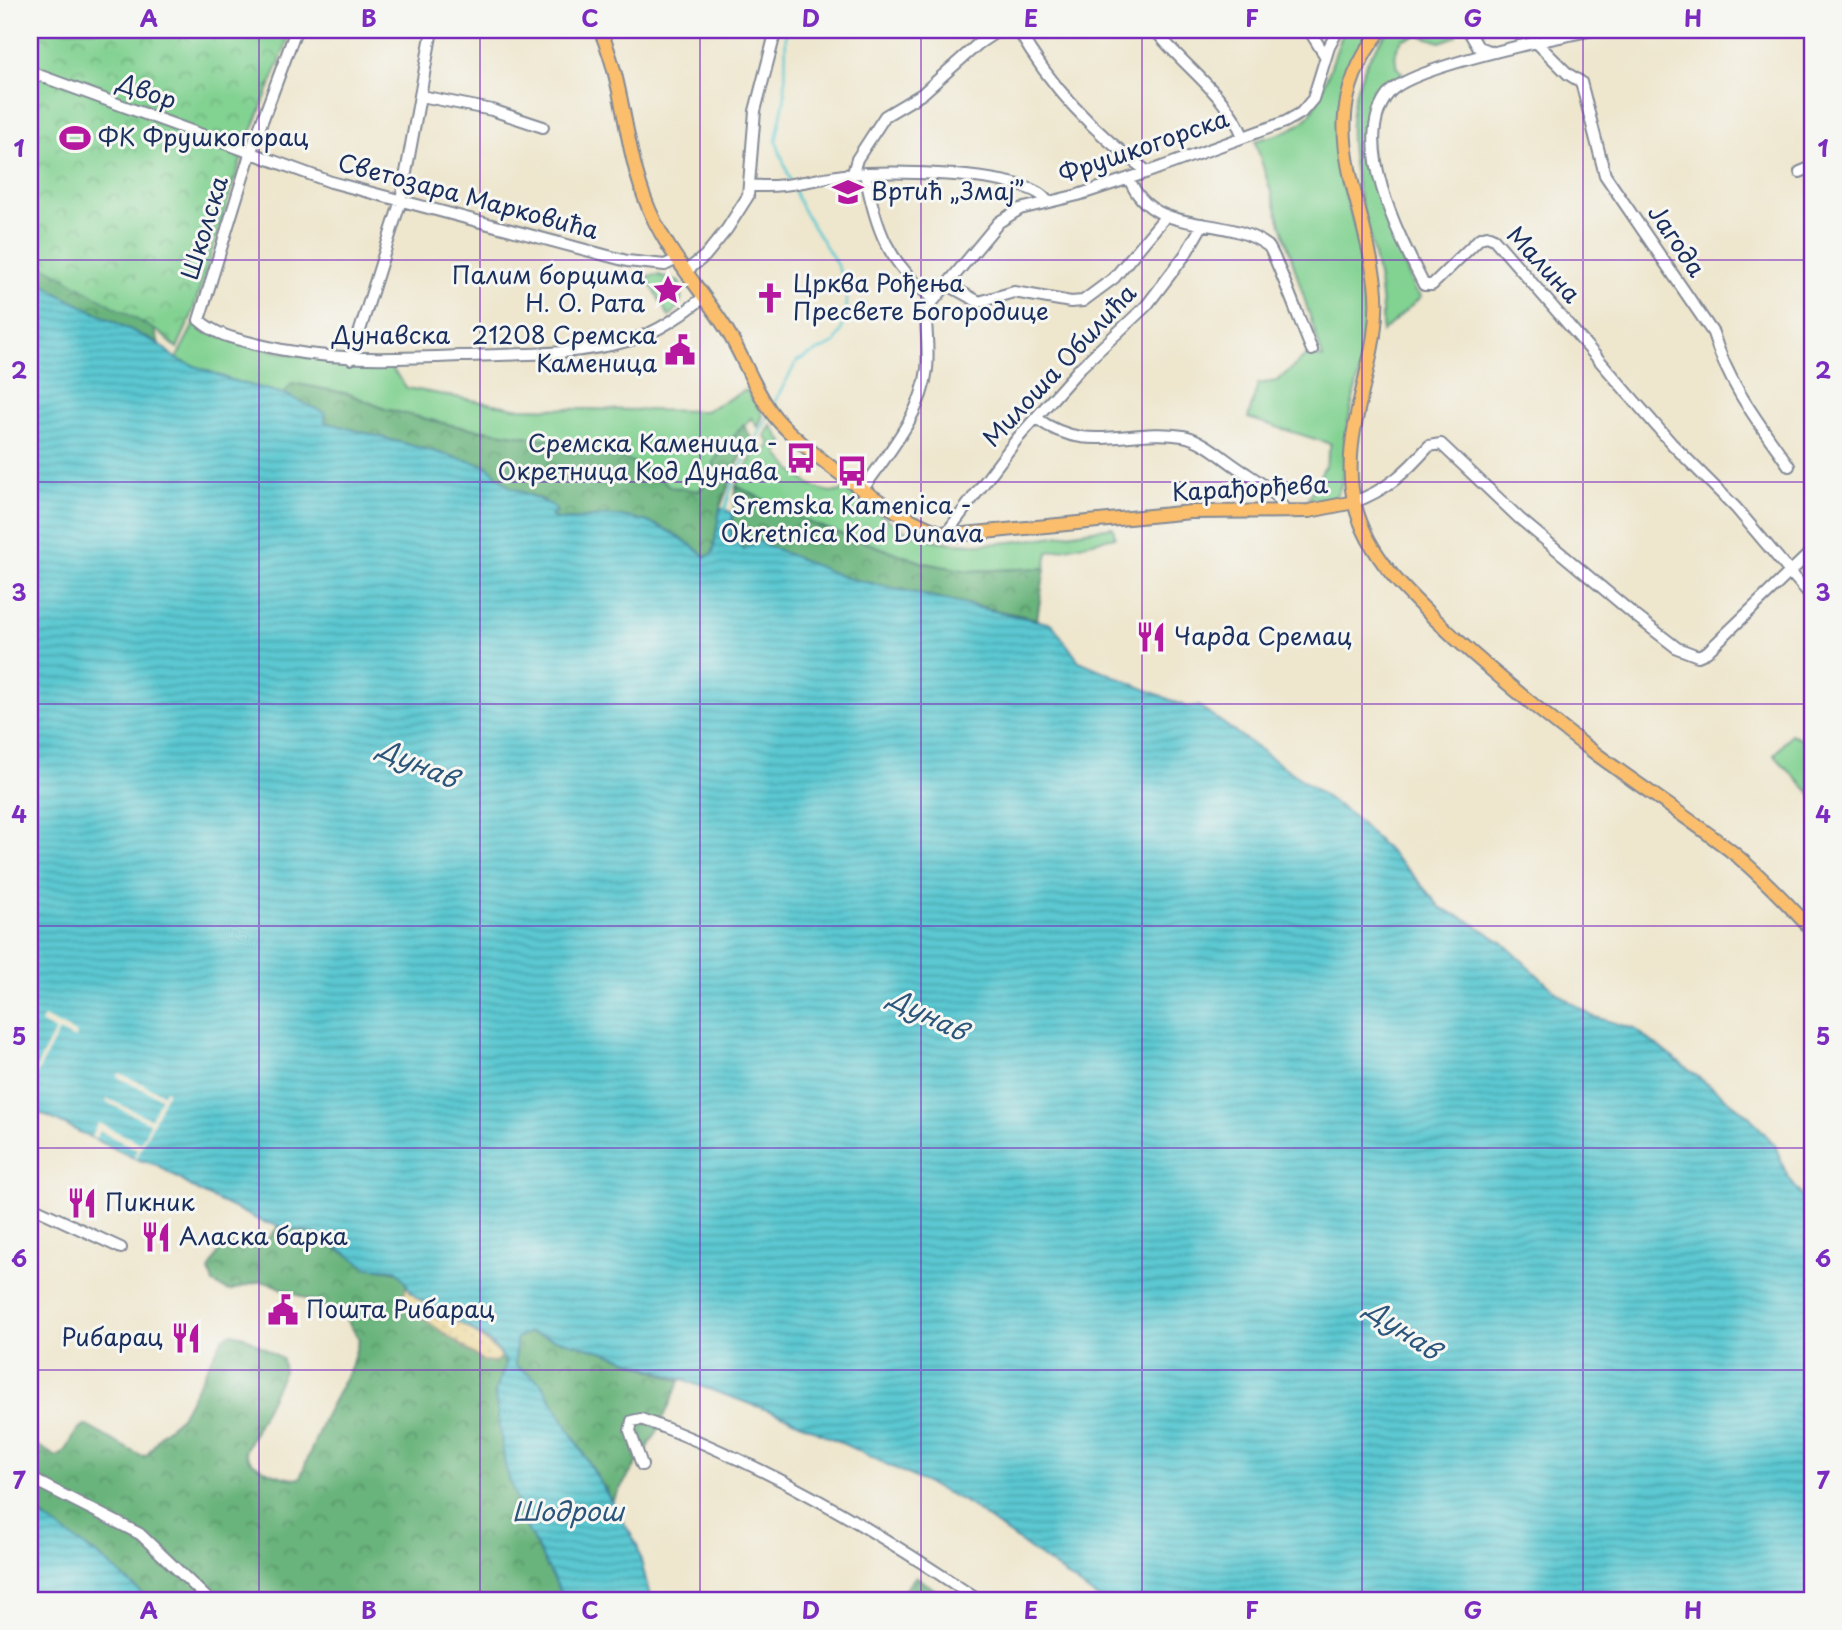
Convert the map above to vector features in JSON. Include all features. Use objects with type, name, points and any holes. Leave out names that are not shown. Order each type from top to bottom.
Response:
[{"type":"main road","name":"Карађорђева","points":[[600,30],[614,71],[641,185],[652,216],[677,260],[723,324],[776,417],[863,489],[906,517],[946,535],[1027,530],[1191,512],[1285,512],[1354,502],[1366,534],[1382,562],[1440,624],[1565,730],[1736,855],[1812,930]]},
{"type":"main road","points":[[1354,502],[1351,438],[1373,344],[1377,301],[1367,242],[1347,172],[1344,118],[1355,74],[1366,51],[1381,30]]},
{"type":"street","name":"Школска","points":[[199,320],[251,151],[296,30]]},
{"type":"street","points":[[351,359],[401,200],[432,30]]},
{"type":"street","points":[[685,272],[705,256],[736,218],[748,196],[755,111],[776,30]]},
{"type":"street","points":[[863,489],[908,424],[920,397],[927,371],[926,314],[933,299],[885,245],[859,173],[857,159],[885,116],[922,94],[978,44],[999,30]]},
{"type":"street","points":[[1018,30],[1065,96],[1111,144],[1148,172]]},
{"type":"street","points":[[1155,30],[1187,68],[1223,101],[1243,136]]},
{"type":"street","points":[[1309,30],[1326,57]]},
{"type":"street","points":[[1326,57],[1338,30]]},
{"type":"street","points":[[1468,30],[1474,42],[1485,52],[1494,53]]},
{"type":"street","points":[[1467,61],[1593,30]]},
{"type":"street","points":[[1467,61],[1472,54],[1474,42]]},
{"type":"street","name":"Јагода","points":[[1536,42],[1581,82],[1605,176],[1713,333],[1721,362],[1738,393],[1789,466]]},
{"type":"street","name":"Фрушкогорска","points":[[933,299],[948,285],[1003,218],[1046,200],[1077,195],[1148,172],[1291,119],[1313,99],[1326,57]]},
{"type":"street","name":"Малина","points":[[1467,61],[1403,82],[1389,94],[1377,118],[1377,180],[1423,284],[1432,285],[1480,238],[1487,236],[1494,239],[1672,444],[1736,508],[1812,597]]},
{"type":"street","name":"Двор","points":[[30,72],[251,151]]},
{"type":"street","points":[[421,96],[492,110],[543,127]]},
{"type":"street","name":"Светозара Марковића","points":[[251,151],[331,182],[627,261],[653,266],[677,260]]},
{"type":"street","points":[[1800,172],[1812,167]]},
{"type":"street","points":[[750,185],[859,173],[977,177],[1032,189],[1046,200]]},
{"type":"street","points":[[1129,178],[1138,196],[1164,217],[1203,224],[1254,239],[1273,252],[1312,350]]},
{"type":"street","points":[[948,285],[979,302],[1014,292],[1071,302],[1083,301],[1114,278],[1164,217]]},
{"type":"street","name":"Милоша Обилића","points":[[946,535],[996,465],[1036,418],[1082,367],[1147,305],[1185,254],[1203,224]]},
{"type":"street","name":"Дунавска","points":[[199,320],[222,336],[313,356],[351,359],[549,354],[608,345],[653,332],[704,298]]},
{"type":"street","points":[[1036,418],[1057,431],[1089,439],[1186,437],[1268,488],[1280,500],[1285,512]]},
{"type":"street","points":[[1354,502],[1385,489],[1405,473],[1429,446],[1441,444],[1519,518],[1645,625],[1677,648],[1698,656],[1707,652],[1812,551]]},
{"type":"street","points":[[30,1206],[121,1248]]},
{"type":"street","points":[[642,1465],[630,1431],[632,1422],[641,1419],[772,1478],[912,1555],[978,1600]]},
{"type":"street","points":[[30,1478],[141,1534],[209,1600]]},
{"type":"green space","points":[[30,30],[292,30],[244,151],[191,317],[177,348],[160,333],[30,258]]},
{"type":"green space","points":[[1344,30],[1369,30],[1353,63],[1342,99],[1338,155],[1340,173],[1366,269],[1369,318],[1365,349],[1347,427],[1344,472],[1339,490],[1335,498],[1308,499],[1326,464],[1331,444],[1248,418],[1258,384],[1277,381],[1307,355],[1323,358],[1255,141],[1294,128],[1310,114]]},
{"type":"green space","points":[[1389,30],[1460,30],[1455,37],[1440,42],[1419,35],[1403,39],[1395,58],[1405,76],[1383,94],[1372,119],[1370,147],[1374,178],[1394,240],[1415,291],[1421,297],[1382,332],[1381,292],[1356,179],[1351,142],[1353,105],[1365,68]]},
{"type":"green space","points":[[30,243],[145,300],[159,344],[60,295],[30,275]]},
{"type":"green space","points":[[659,275],[679,282],[681,287],[681,301],[669,317],[646,276]]},
{"type":"green space","points":[[194,324],[240,343],[264,349],[314,358],[389,365],[407,388],[515,408],[705,411],[746,390],[763,415],[758,427],[751,418],[714,461],[714,473],[699,491],[670,488],[657,475],[573,443],[455,426],[385,409],[349,394],[293,383],[284,394],[234,381],[176,359]]},
{"type":"green space","points":[[292,383],[349,394],[385,409],[455,426],[573,443],[628,460],[657,475],[670,487],[699,491],[714,473],[714,461],[743,425],[752,438],[736,466],[720,508],[713,553],[706,557],[682,539],[645,521],[617,516],[553,518],[544,500],[509,487],[487,466],[325,422],[284,394]]},
{"type":"green space","points":[[771,425],[783,442],[778,454],[808,483],[827,491],[846,490],[897,526],[928,539],[979,544],[1113,527],[1115,537],[1048,552],[1045,568],[968,571],[924,563],[810,523],[736,486],[758,446],[766,454],[770,443],[765,436]]},
{"type":"green space","points":[[736,486],[810,523],[924,563],[968,571],[1045,568],[1037,619],[843,577],[757,542],[744,549],[731,536]]},
{"type":"green space","points":[[1791,734],[1812,743],[1812,795],[1774,755]]},
{"type":"green space","points":[[279,1226],[319,1235],[332,1247],[378,1269],[398,1272],[406,1281],[406,1306],[483,1361],[495,1362],[503,1356],[506,1363],[495,1393],[505,1466],[565,1600],[149,1600],[103,1559],[30,1508],[30,1421],[34,1429],[35,1444],[57,1457],[66,1450],[77,1431],[85,1425],[141,1456],[147,1455],[163,1432],[181,1417],[223,1338],[232,1333],[244,1336],[282,1359],[284,1371],[245,1451],[253,1462],[268,1472],[286,1478],[300,1478],[324,1418],[351,1367],[359,1339],[343,1314],[261,1281],[229,1291],[213,1283],[209,1270],[224,1242],[237,1247],[263,1245]]},
{"type":"green space","points":[[529,1332],[605,1352],[680,1381],[656,1434],[612,1501],[542,1384],[515,1365],[516,1339]]},
{"type":"green space","points":[[916,1576],[949,1600],[896,1600]]},
{"type":"sand","points":[[407,1285],[415,1296],[469,1328],[503,1356],[495,1362],[483,1361],[410,1309],[403,1297]]},
{"type":"water","points":[[30,275],[60,295],[159,344],[176,359],[234,381],[284,394],[325,413],[325,422],[487,466],[510,487],[552,505],[557,512],[551,515],[553,518],[617,516],[645,521],[682,539],[706,557],[713,553],[720,508],[733,513],[731,536],[744,549],[757,541],[843,577],[1052,624],[1079,661],[1187,707],[1199,706],[1354,817],[1411,873],[1441,908],[1469,921],[1502,942],[1557,993],[1592,1016],[1635,1029],[1748,1115],[1775,1145],[1786,1173],[1812,1212],[1812,1600],[1100,1600],[964,1501],[787,1417],[605,1352],[529,1332],[516,1339],[515,1365],[542,1384],[637,1545],[651,1600],[565,1600],[525,1525],[505,1466],[495,1393],[506,1363],[489,1341],[415,1296],[396,1270],[368,1268],[319,1235],[263,1222],[200,1192],[157,1165],[136,1159],[30,1108]]},
{"type":"water","points":[[30,1508],[103,1559],[149,1600],[30,1600]]},
{"type":"pier","points":[[44,1017],[77,1034],[75,1039],[59,1031],[30,1087],[30,1080],[55,1031],[41,1023]]},
{"type":"pier","points":[[119,1073],[163,1094],[165,1090],[168,1091],[136,1159],[137,1149],[99,1131],[95,1139],[91,1137],[98,1123],[141,1143],[150,1123],[106,1102],[108,1099],[151,1119],[161,1098],[117,1077]]},
{"type":"waterway","points":[[786,30],[785,96],[776,141],[790,180]]},
{"type":"waterway","points":[[773,405],[797,361],[835,343],[845,320],[847,299],[835,261],[801,206],[793,186]]},
{"type":"waterway","points":[[724,512],[734,479],[768,417]]},
{"type":"place","name":"ФК Фрушкогорац","points":[[75,138]]},
{"type":"place","name":"Вртић „Змај”","points":[[848,192]]},
{"type":"place","name":"Палим борцима Н. О. Рата","points":[[668,290]]},
{"type":"place","name":"Црква Рођења Пресвете Богородице","points":[[770,298]]},
{"type":"place","name":"21208 Сремска Каменица","points":[[680,350]]},
{"type":"place","name":"Сремска Каменица - Окретница Код Дунава","points":[[801,458]]},
{"type":"place","name":"Sremska Kamenica - Okretnica Kod Dunava","points":[[852,471]]},
{"type":"place","name":"Чарда Сремац","points":[[1151,637]]},
{"type":"place","name":"Пикник","points":[[82,1203]]},
{"type":"place","name":"Аласка барка","points":[[156,1237]]},
{"type":"place","name":"Пошта Рибарац","points":[[283,1310]]},
{"type":"place","name":"Рибарац","points":[[186,1338]]},
{"type":"water label","name":"Дунав","points":[[418,764]]},
{"type":"water label","name":"Дунав","points":[[928,1015]]},
{"type":"water label","name":"Дунав","points":[[1403,1330]]},
{"type":"water label","name":"Шодрош","points":[[568,1512]]}]
